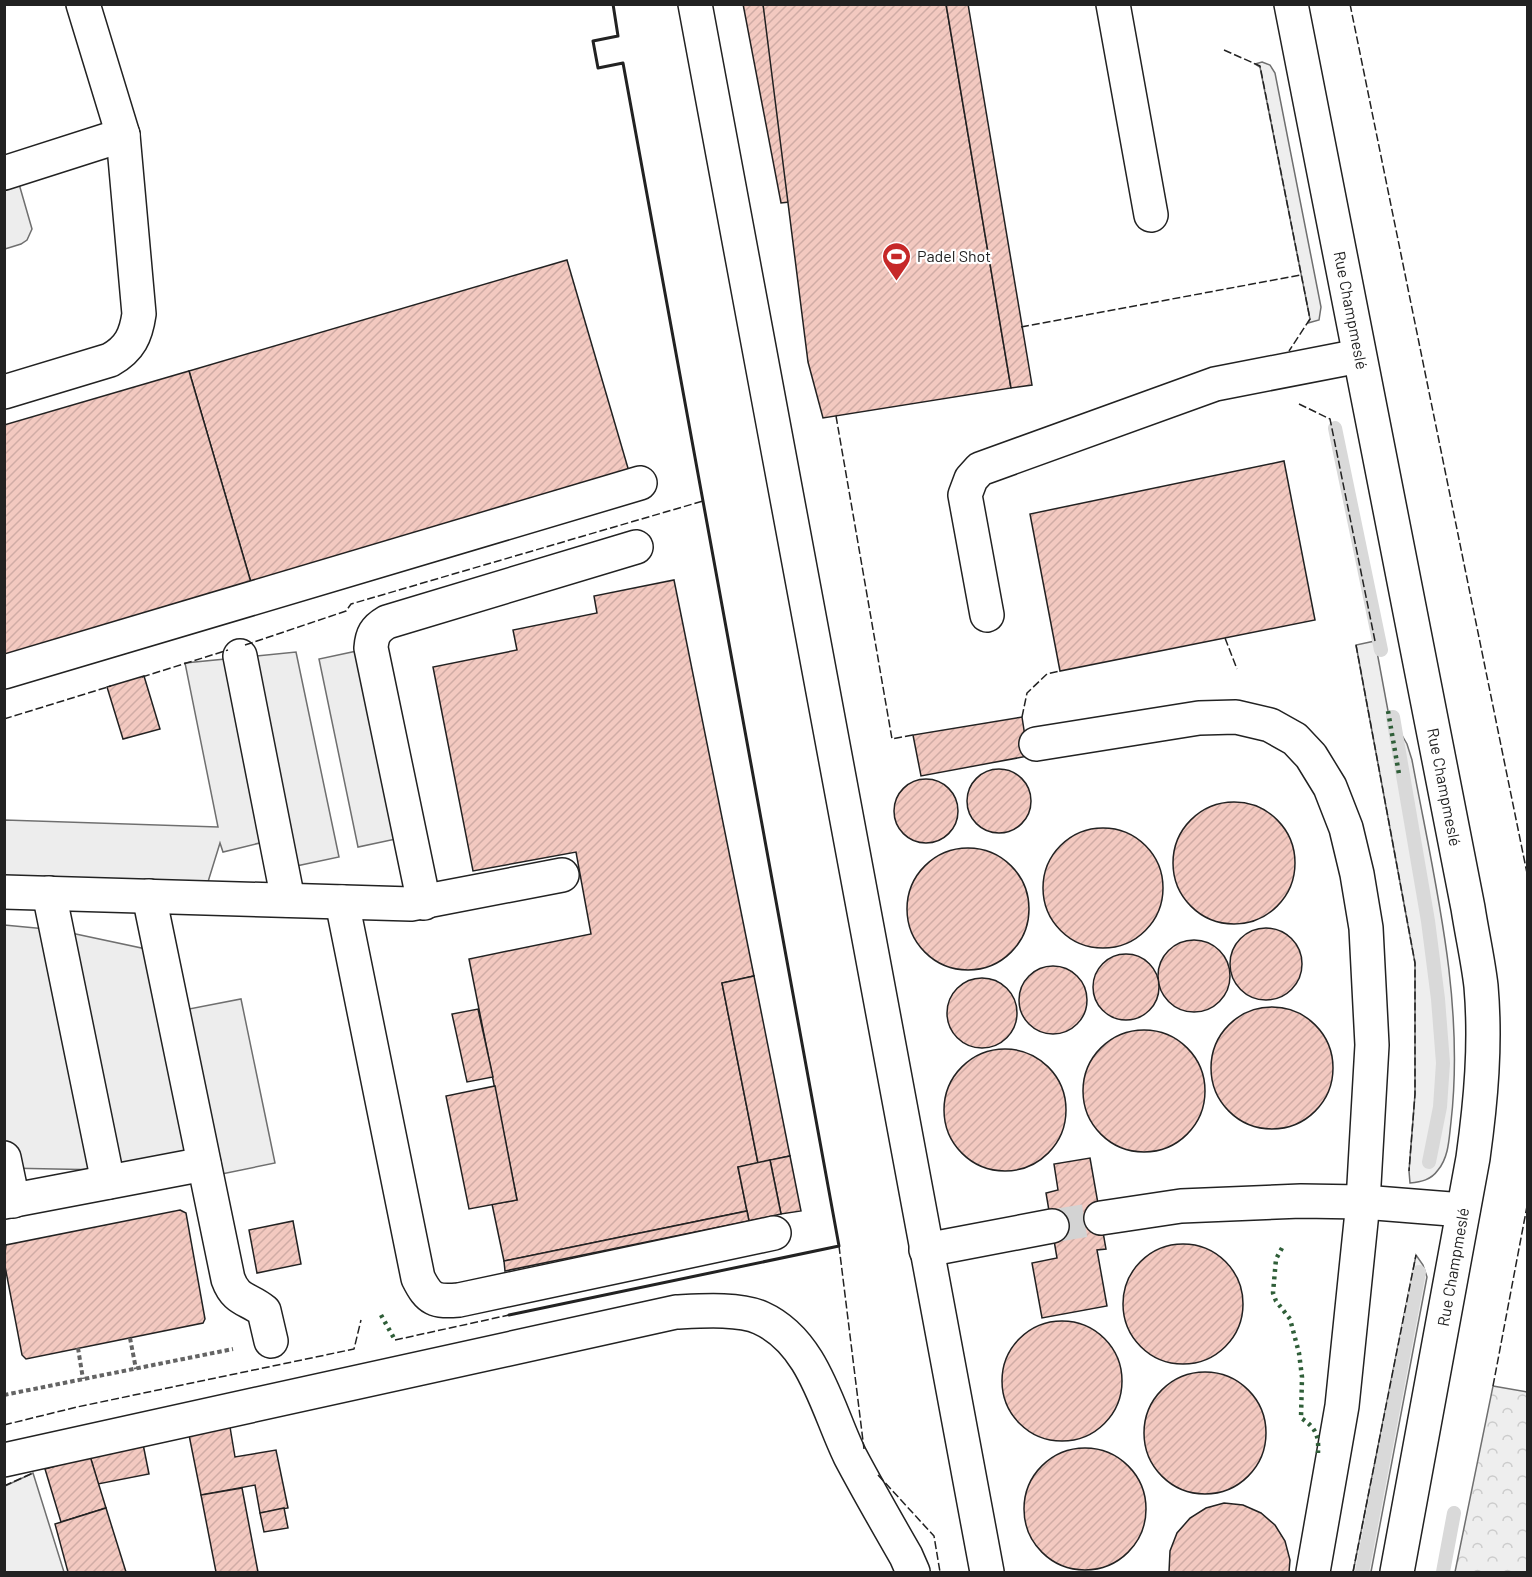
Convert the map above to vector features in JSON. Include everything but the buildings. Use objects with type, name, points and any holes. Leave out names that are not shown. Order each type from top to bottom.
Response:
[{"type":"street","points":[[4,392],[110,360],[123,353],[132,341],[137,327],[139,314],[123,135],[83,4]]},
{"type":"street","points":[[695,4],[987,1572]]},
{"type":"street","points":[[1113,4],[1151,215]]},
{"type":"street","name":"Rue Champmeslé","points":[[1291,4],[1468,908],[1481,985],[1484,1047],[1481,1100],[1397,1572]]},
{"type":"street","points":[[4,173],[123,135]]},
{"type":"street","points":[[987,615],[965,495],[971,479],[980,469],[1215,384],[1359,356]]},
{"type":"street","points":[[4,672],[640,483]]},
{"type":"street","points":[[424,903],[371,648],[372,636],[378,627],[387,622],[636,547]]},
{"type":"street","points":[[240,656],[288,900]]},
{"type":"street","points":[[1036,744],[1199,718],[1236,717],[1270,725],[1295,739],[1311,756],[1330,787],[1346,828],[1366,928],[1372,1046],[1363,1202],[1342,1406],[1313,1572]]},
{"type":"street","points":[[4,892],[424,903],[562,875]]},
{"type":"street","points":[[49,893],[108,1182]]},
{"type":"street","points":[[149,896],[228,1279],[232,1291],[264,1311],[272,1341]]},
{"type":"street","points":[[342,902],[418,1278],[425,1292],[433,1299],[459,1300],[774,1233]]},
{"type":"street","points":[[4,1158],[9,1202],[204,1164]]},
{"type":"street","points":[[1101,1218],[1181,1206],[1301,1201],[1363,1202],[1463,1210]]},
{"type":"street","points":[[926,1250],[1052,1226]]},
{"type":"street","points":[[4,1460],[675,1312],[722,1310],[760,1317],[790,1336],[815,1375],[850,1456],[913,1572]]},
{"type":"path","points":[[130,1338],[136,1369]]},
{"type":"path","points":[[4,1395],[272,1341]]},
{"type":"path","points":[[78,1348],[83,1379]]},
{"type":"green space","points":[[1262,62],[1270,65],[1275,73],[1321,307],[1319,320],[1308,323],[1310,319],[1260,67],[1255,64]]},
{"type":"green space","points":[[1375,641],[1388,711],[1407,744],[1412,760],[1445,940],[1454,1031],[1451,1122],[1446,1153],[1442,1165],[1432,1176],[1410,1183],[1415,1094],[1415,963],[1356,645]]},
{"type":"green space","points":[[1416,1255],[1427,1277],[1371,1572],[1353,1572]]},
{"type":"green space","points":[[1493,1386],[1527,1392],[1527,1572],[1455,1572]]},
{"type":"green space","points":[[33,1473],[64,1572],[5,1572],[5,1486]]},
{"type":"shaded area","points":[[15,170],[32,229],[27,240],[5,249],[5,173]]},
{"type":"shaded area","points":[[371,648],[410,836],[358,847],[319,659]]},
{"type":"shaded area","points":[[296,652],[339,857],[282,869],[276,839],[223,852],[220,843],[203,898],[5,892],[5,820],[218,827],[185,663]]},
{"type":"shaded area","points":[[4,925],[57,930],[160,952],[174,1012],[241,999],[275,1163],[207,1177],[106,1170],[5,1168]]},
{"type":"waterway","points":[[1335,428],[1381,650]]},
{"type":"waterway","points":[[1393,717],[1428,921],[1438,999],[1443,1063],[1440,1107],[1429,1162]]},
{"type":"waterway","points":[[1362,1572],[1419,1272]]},
{"type":"waterway","points":[[1443,1572],[1454,1513]]},
{"type":"tunnel","points":[[1052,1226],[1101,1218]]},
{"type":"hedge","points":[[1388,711],[1399,774]]},
{"type":"hedge","points":[[1282,1248],[1276,1259],[1273,1293],[1276,1301],[1290,1319],[1299,1353],[1302,1377],[1301,1418],[1316,1433],[1318,1453]]},
{"type":"hedge","points":[[381,1315],[395,1340]]},
{"type":"fence","points":[[1350,4],[1528,878]]},
{"type":"fence","points":[[1224,50],[1260,66],[1310,319],[1289,351]]},
{"type":"fence","points":[[1021,327],[1301,275]]},
{"type":"fence","points":[[1299,404],[1330,419],[1375,641]]},
{"type":"fence","points":[[836,416],[892,739],[913,735]]},
{"type":"fence","points":[[245,645],[346,611],[351,604],[703,501]]},
{"type":"fence","points":[[1225,638],[1237,669]]},
{"type":"fence","points":[[1356,645],[1415,963],[1415,1094],[1409,1171]]},
{"type":"fence","points":[[142,677],[228,650]]},
{"type":"fence","points":[[1022,717],[1027,693],[1047,674],[1060,671]]},
{"type":"fence","points":[[4,719],[111,686]]},
{"type":"fence","points":[[1493,1386],[1528,1201]]},
{"type":"fence","points":[[839,1246],[864,1449]]},
{"type":"fence","points":[[1353,1572],[1416,1255]]},
{"type":"fence","points":[[395,1340],[509,1315]]},
{"type":"fence","points":[[4,1425],[77,1407],[354,1349],[361,1320]]},
{"type":"fence","points":[[4,1486],[33,1473]]},
{"type":"fence","points":[[878,1475],[934,1536],[940,1572]]},
{"type":"wall","points":[[509,1315],[839,1246],[623,63],[598,68],[593,41],[618,36],[613,4]]},
{"type":"place","name":"Padel Shot","points":[[896,282]]}]
